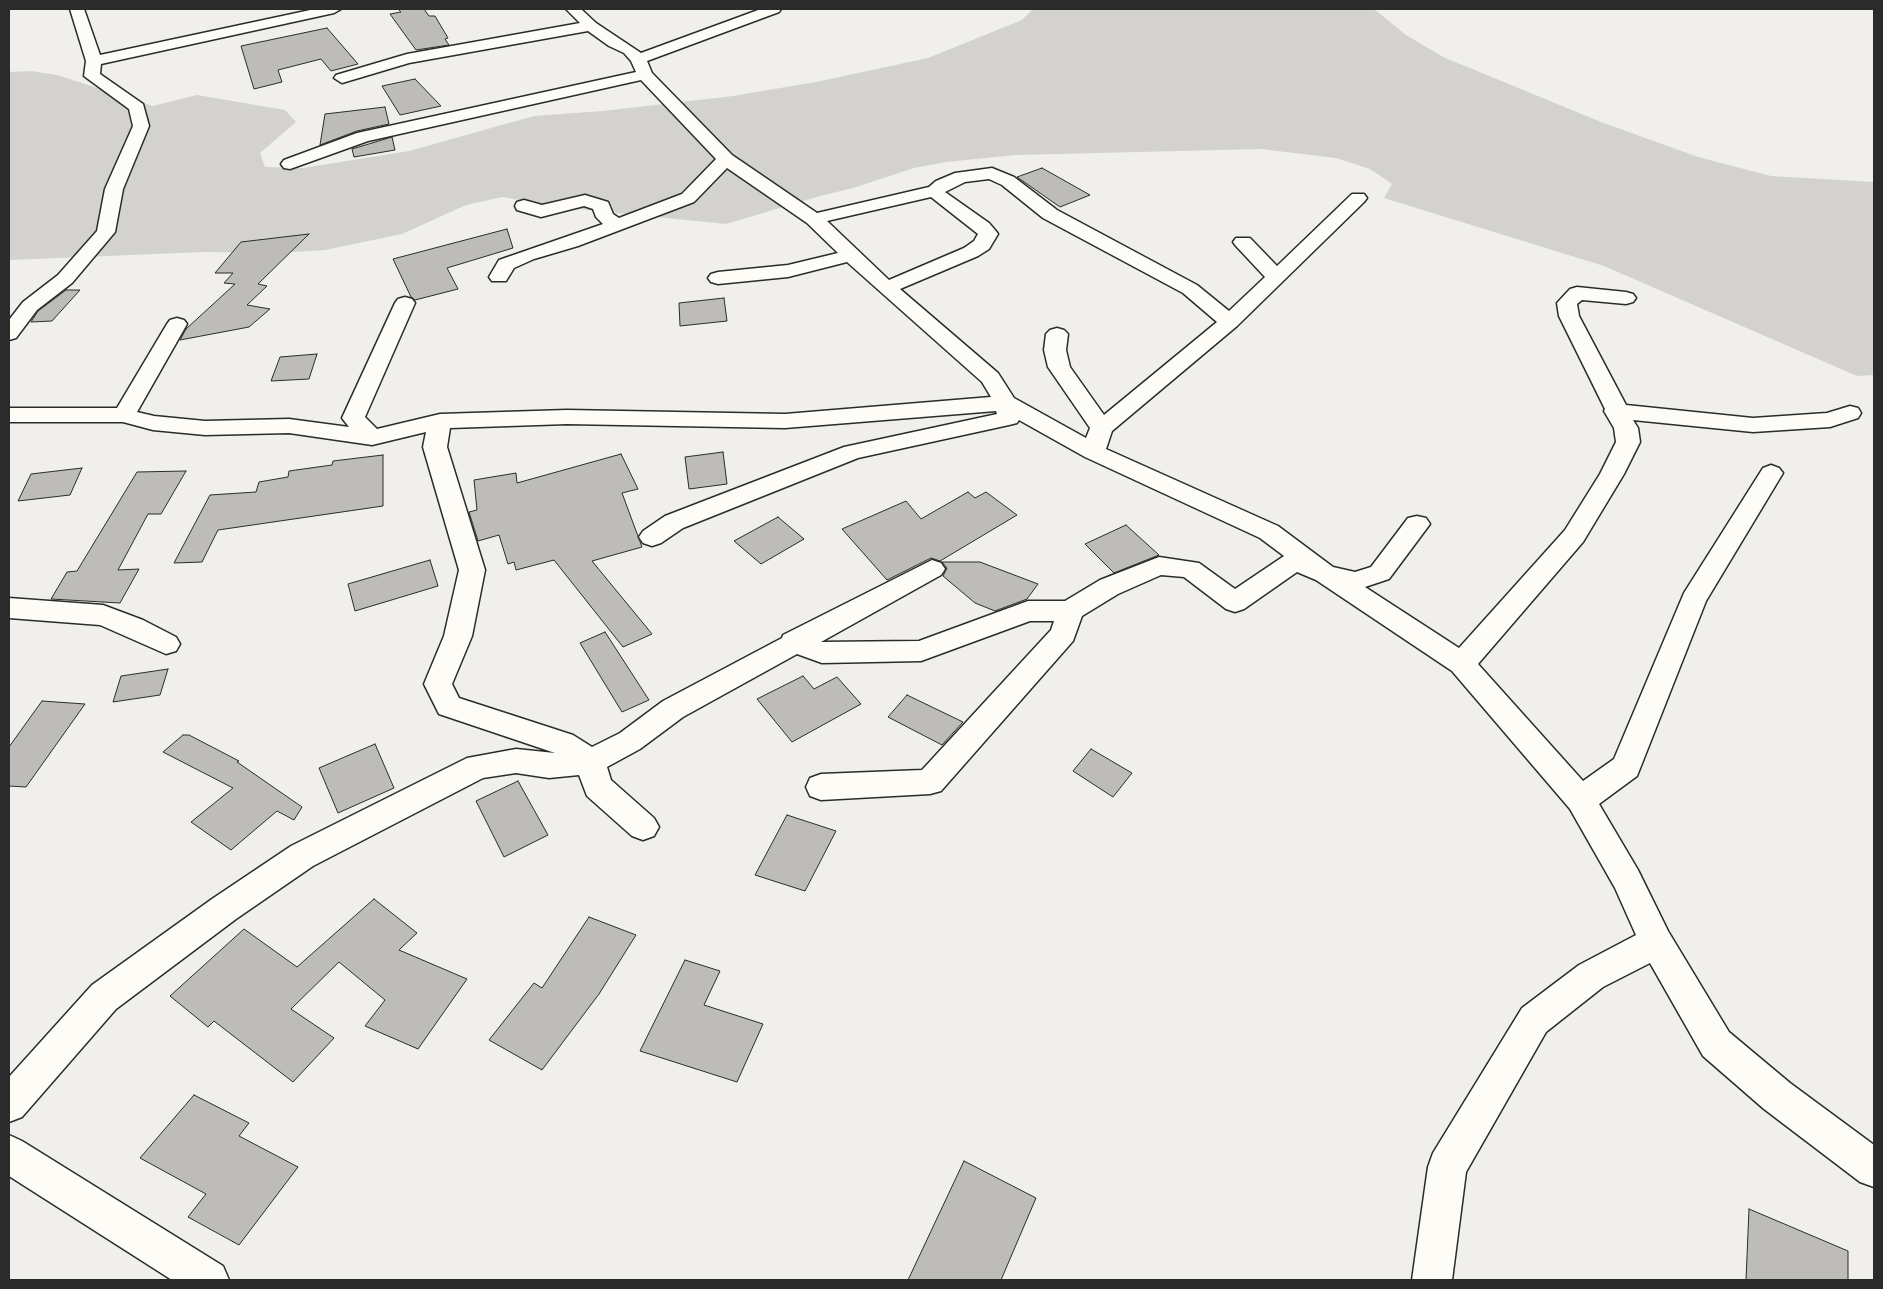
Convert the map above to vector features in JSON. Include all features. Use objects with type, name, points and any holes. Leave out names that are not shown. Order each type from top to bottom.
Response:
[{"type":"street","points":[[9,334],[30,306],[64,279],[106,232],[114,189],[129,150],[141,126],[137,107],[92,76],[94,61],[77,9]]},
{"type":"street","points":[[94,61],[334,9]]},
{"type":"street","points":[[573,9],[591,26],[629,50],[641,67],[726,159],[814,219],[886,288],[990,378],[1006,403],[1009,418],[852,452],[802,470],[674,522],[652,537]]},
{"type":"street","points":[[290,164],[363,138],[641,67],[774,9]]},
{"type":"street","points":[[342,78],[416,58],[591,26]]},
{"type":"street","points":[[499,277],[506,264],[618,226],[688,198],[726,159]]},
{"type":"street","points":[[814,219],[935,191],[942,185],[961,177],[992,173],[1008,181],[1065,223],[1190,289],[1230,322]]},
{"type":"street","points":[[886,288],[971,252],[986,240],[988,234],[982,227],[942,199],[935,191]]},
{"type":"street","points":[[1093,452],[1102,428],[1230,322],[1358,198]]},
{"type":"street","points":[[524,206],[541,211],[585,200],[601,206],[605,218],[618,226]]},
{"type":"street","points":[[1242,242],[1276,277]]},
{"type":"street","points":[[718,278],[788,271],[852,255]]},
{"type":"street","points":[[1462,664],[1574,536],[1612,474],[1628,442],[1626,428],[1569,316],[1567,303],[1577,293],[1626,298]]},
{"type":"street","points":[[372,438],[353,418],[406,303]]},
{"type":"street","points":[[124,415],[176,324]]},
{"type":"street","points":[[1057,334],[1055,350],[1059,367],[1102,428]]},
{"type":"street","points":[[9,415],[124,415],[152,423],[205,428],[289,426],[372,438],[440,421],[567,417],[785,421],[1006,403],[1093,452],[1269,532],[1325,574],[1462,664],[1582,800],[1627,880],[1656,942],[1716,1044],[1778,1096],[1874,1168]]},
{"type":"street","points":[[1616,411],[1753,425],[1830,420],[1850,413]]},
{"type":"street","points":[[440,421],[435,447],[472,570],[458,636],[438,684],[448,706],[562,743],[590,762],[598,787],[643,827]]},
{"type":"street","points":[[1582,800],[1626,767],[1693,600],[1772,473]]},
{"type":"street","points":[[793,642],[822,653],[921,652],[1028,611],[1070,611],[1109,587],[1158,566],[1190,569],[1234,602],[1295,562],[1325,574],[1356,581],[1380,573],[1417,524]]},
{"type":"street","points":[[9,1104],[104,997],[224,909],[302,856],[478,767],[516,761],[549,766],[590,762],[630,741],[673,709],[793,642],[932,569]]},
{"type":"street","points":[[9,608],[103,615],[134,627],[166,644]]},
{"type":"street","points":[[821,787],[930,782],[1063,634],[1070,611]]},
{"type":"street","points":[[1432,1280],[1448,1167],[1534,1020],[1591,976],[1656,942]]},
{"type":"street","points":[[9,1154],[209,1280]]},
{"type":"shaded area","points":[[1033,9],[1374,9],[1406,35],[1443,57],[1601,122],[1698,157],[1771,176],[1874,182],[1874,375],[1857,376],[1604,266],[1384,198],[1392,184],[1370,169],[1336,158],[1261,149],[1016,155],[946,162],[914,168],[853,188],[726,224],[567,208],[502,197],[466,205],[402,234],[325,250],[280,253],[204,252],[9,260],[9,72],[31,71],[57,75],[153,106],[197,95],[285,110],[296,122],[260,153],[265,167],[303,168],[409,151],[534,116],[603,111],[733,96],[816,82],[928,58],[1022,20]]},
{"type":"building","points":[[398,9],[424,9],[429,16],[435,16],[448,38],[445,39],[449,45],[416,50],[390,14],[401,12]]},
{"type":"building","points":[[327,28],[358,64],[331,71],[321,59],[278,70],[282,82],[254,89],[241,46]]},
{"type":"building","points":[[415,79],[441,106],[400,115],[382,86]]},
{"type":"building","points":[[385,107],[389,124],[357,131],[320,145],[325,114]]},
{"type":"building","points":[[392,137],[395,150],[354,157],[352,149]]},
{"type":"building","points":[[1042,168],[1090,195],[1060,207],[1017,177]]},
{"type":"building","points":[[507,229],[513,248],[447,268],[458,289],[415,300],[411,297],[393,259]]},
{"type":"building","points":[[309,234],[258,284],[267,286],[247,305],[270,309],[249,327],[180,340],[186,329],[235,284],[224,283],[233,273],[215,273],[241,242]]},
{"type":"building","points":[[66,290],[80,290],[52,321],[31,322],[38,311]]},
{"type":"building","points":[[724,298],[727,321],[680,326],[679,303]]},
{"type":"building","points":[[317,354],[309,379],[271,381],[280,357]]},
{"type":"building","points":[[723,452],[727,484],[689,489],[685,457]]},
{"type":"building","points":[[621,454],[638,489],[622,493],[642,547],[592,561],[652,634],[623,647],[554,560],[516,570],[514,562],[508,564],[499,535],[478,541],[469,512],[477,510],[474,480],[516,473],[517,483]]},
{"type":"building","points":[[383,455],[383,506],[218,530],[202,562],[174,563],[210,495],[256,492],[259,482],[288,477],[289,471],[332,465],[333,461]]},
{"type":"building","points":[[82,468],[70,495],[18,501],[31,474]]},
{"type":"building","points":[[186,471],[161,514],[148,514],[118,570],[139,569],[120,603],[51,599],[67,572],[77,571],[137,472]]},
{"type":"building","points":[[968,492],[975,498],[986,492],[1017,515],[940,561],[931,558],[887,580],[842,529],[906,501],[921,519]]},
{"type":"building","points":[[778,517],[804,539],[761,564],[734,541]]},
{"type":"building","points":[[1126,525],[1159,555],[1114,573],[1085,544]]},
{"type":"building","points":[[430,560],[438,586],[355,611],[348,584]]},
{"type":"building","points":[[942,562],[980,562],[1038,584],[1027,599],[995,611],[975,603],[943,576],[947,568]]},
{"type":"building","points":[[605,632],[649,700],[622,712],[580,643]]},
{"type":"building","points":[[168,669],[160,695],[113,702],[121,676]]},
{"type":"building","points":[[803,676],[814,689],[837,677],[861,704],[792,742],[757,699]]},
{"type":"building","points":[[907,695],[963,722],[942,745],[888,717]]},
{"type":"building","points":[[42,701],[85,704],[26,787],[9,786],[9,747]]},
{"type":"building","points":[[183,735],[189,735],[239,761],[237,762],[302,807],[294,820],[277,811],[231,850],[191,822],[233,788],[163,752]]},
{"type":"building","points":[[375,744],[394,788],[338,813],[319,768]]},
{"type":"building","points":[[1091,749],[1132,773],[1113,797],[1073,771]]},
{"type":"building","points":[[518,781],[548,835],[504,857],[476,801]]},
{"type":"building","points":[[787,815],[836,831],[805,891],[755,875]]},
{"type":"building","points":[[374,899],[417,933],[399,950],[467,979],[418,1049],[365,1026],[385,1000],[339,962],[291,1009],[334,1038],[293,1082],[214,1021],[208,1027],[170,996],[244,929],[297,967]]},
{"type":"building","points":[[589,917],[636,935],[599,994],[542,1070],[489,1040],[534,983],[542,988]]},
{"type":"building","points":[[685,960],[720,971],[704,1005],[763,1024],[737,1082],[640,1051]]},
{"type":"building","points":[[194,1095],[249,1123],[239,1136],[298,1167],[239,1245],[188,1217],[206,1194],[140,1158]]},
{"type":"building","points":[[964,1161],[1036,1198],[1001,1280],[908,1280]]},
{"type":"building","points":[[1749,1209],[1848,1251],[1848,1280],[1746,1280]]}]
